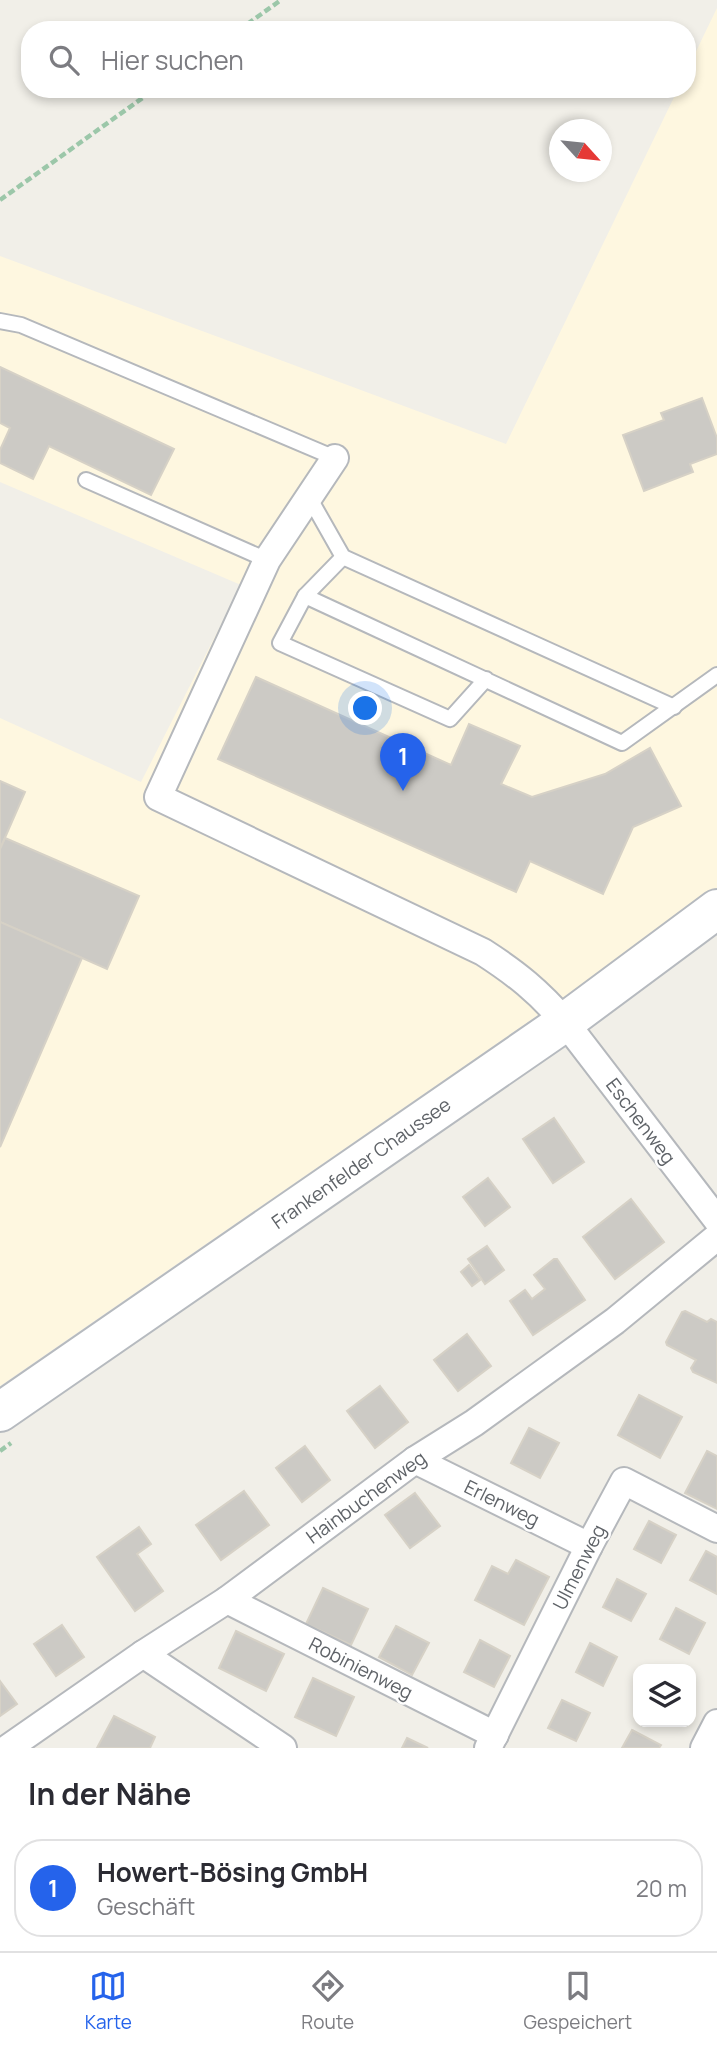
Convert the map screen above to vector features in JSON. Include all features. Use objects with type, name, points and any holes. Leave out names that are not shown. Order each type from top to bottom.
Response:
[{"type":"street","points":[[267,560],[335,458]]},
{"type":"street","name":"Eschenweg","points":[[267,560],[158,797],[483,952],[519,975],[541,993],[565,1022],[717,1220]]},
{"type":"street","name":"Frankenfelder Chaussee","points":[[0,1412],[565,1022],[717,909]]},
{"type":"street","name":"Hainbuchenweg","points":[[8,1748],[143,1654],[227,1600],[415,1460],[474,1423],[615,1321],[717,1237]]},
{"type":"street","name":"Erlenweg","points":[[415,1460],[589,1546]]},
{"type":"street","name":"Ulmenweg","points":[[492,1742],[624,1481],[717,1529]]},
{"type":"street","name":"Robinienweg","points":[[227,1600],[492,1742]]},
{"type":"street","points":[[143,1654],[283,1748]]},
{"type":"street","points":[[704,1748],[717,1723]]},
{"type":"lane","points":[[0,320],[21,325],[335,458]]},
{"type":"lane","points":[[86,480],[267,560]]},
{"type":"lane","points":[[309,496],[344,557],[674,706]]},
{"type":"lane","points":[[344,557],[305,596],[280,643],[450,719],[486,680]]},
{"type":"lane","points":[[305,596],[622,743],[717,675]]},
{"type":"path","points":[[252,21],[281,0]]},
{"type":"path","points":[[0,200],[142,98]]},
{"type":"shaded area","points":[[717,8],[717,888],[589,980],[0,1386],[0,718],[141,782],[241,585],[0,482],[0,256],[506,444],[674,98],[696,98],[696,51]]},
{"type":"building","points":[[0,367],[174,449],[151,495],[49,446],[33,479],[0,463],[0,450],[10,428],[0,423]]},
{"type":"building","points":[[702,398],[717,438],[717,454],[690,464],[693,472],[644,491],[623,435],[664,420],[661,413]]},
{"type":"building","points":[[256,677],[451,765],[469,724],[520,746],[501,784],[532,797],[605,774],[650,748],[681,806],[633,827],[603,894],[530,861],[516,892],[218,759]]},
{"type":"building","points":[[0,781],[25,792],[0,849]]},
{"type":"building","points":[[5,838],[139,896],[107,969],[0,922],[0,849]]},
{"type":"building","points":[[0,922],[82,958],[0,1147]]},
{"type":"building","points":[[554,1118],[584,1162],[553,1183],[523,1139]]},
{"type":"building","points":[[488,1178],[510,1207],[485,1226],[463,1197]]},
{"type":"building","points":[[631,1199],[664,1242],[615,1279],[583,1237]]},
{"type":"building","points":[[487,1246],[504,1270],[485,1284],[468,1259]]},
{"type":"building","points":[[557,1259],[585,1300],[533,1335],[510,1301],[525,1290],[532,1299],[545,1289],[534,1275]]},
{"type":"building","points":[[469,1265],[480,1280],[472,1286],[461,1272]]},
{"type":"building","points":[[685,1311],[707,1322],[711,1319],[717,1322],[717,1383],[693,1372],[691,1368],[696,1360],[667,1345],[666,1342]]},
{"type":"building","points":[[467,1334],[491,1366],[458,1391],[434,1360]]},
{"type":"building","points":[[380,1386],[408,1422],[375,1448],[347,1411]]},
{"type":"building","points":[[639,1395],[682,1417],[660,1458],[618,1435]]},
{"type":"building","points":[[529,1428],[559,1443],[540,1478],[511,1463]]},
{"type":"building","points":[[305,1446],[330,1480],[302,1502],[276,1468]]},
{"type":"building","points":[[707,1451],[717,1456],[717,1509],[685,1493]]},
{"type":"building","points":[[244,1491],[269,1525],[221,1560],[196,1525]]},
{"type":"building","points":[[415,1493],[440,1526],[410,1548],[385,1515]]},
{"type":"building","points":[[649,1521],[676,1535],[661,1563],[634,1549]]},
{"type":"building","points":[[139,1527],[151,1544],[137,1554],[163,1591],[135,1611],[97,1557]]},
{"type":"building","points":[[706,1551],[717,1557],[717,1594],[690,1580]]},
{"type":"building","points":[[516,1560],[549,1577],[524,1625],[475,1600],[492,1566],[508,1574]]},
{"type":"building","points":[[617,1579],[646,1594],[631,1621],[603,1607]]},
{"type":"building","points":[[323,1588],[368,1609],[351,1645],[306,1624]]},
{"type":"building","points":[[676,1608],[705,1623],[689,1654],[660,1639]]},
{"type":"building","points":[[62,1625],[84,1657],[56,1676],[34,1644]]},
{"type":"building","points":[[396,1626],[429,1643],[412,1675],[379,1657]]},
{"type":"building","points":[[236,1631],[284,1654],[266,1691],[219,1668]]},
{"type":"building","points":[[480,1640],[510,1656],[494,1687],[464,1672]]},
{"type":"building","points":[[590,1643],[617,1657],[603,1686],[576,1672]]},
{"type":"building","points":[[313,1678],[354,1697],[336,1736],[295,1717]]},
{"type":"building","points":[[0,1681],[17,1704],[0,1716]]},
{"type":"building","points":[[562,1700],[590,1713],[576,1741],[548,1728]]},
{"type":"building","points":[[114,1716],[155,1737],[150,1748],[97,1748]]},
{"type":"building","points":[[632,1730],[661,1745],[659,1748],[622,1748]]},
{"type":"building","points":[[407,1738],[428,1748],[402,1748]]},
{"type":"place","name":"Howert-Bösing GmbH","points":[[403,791]]}]
